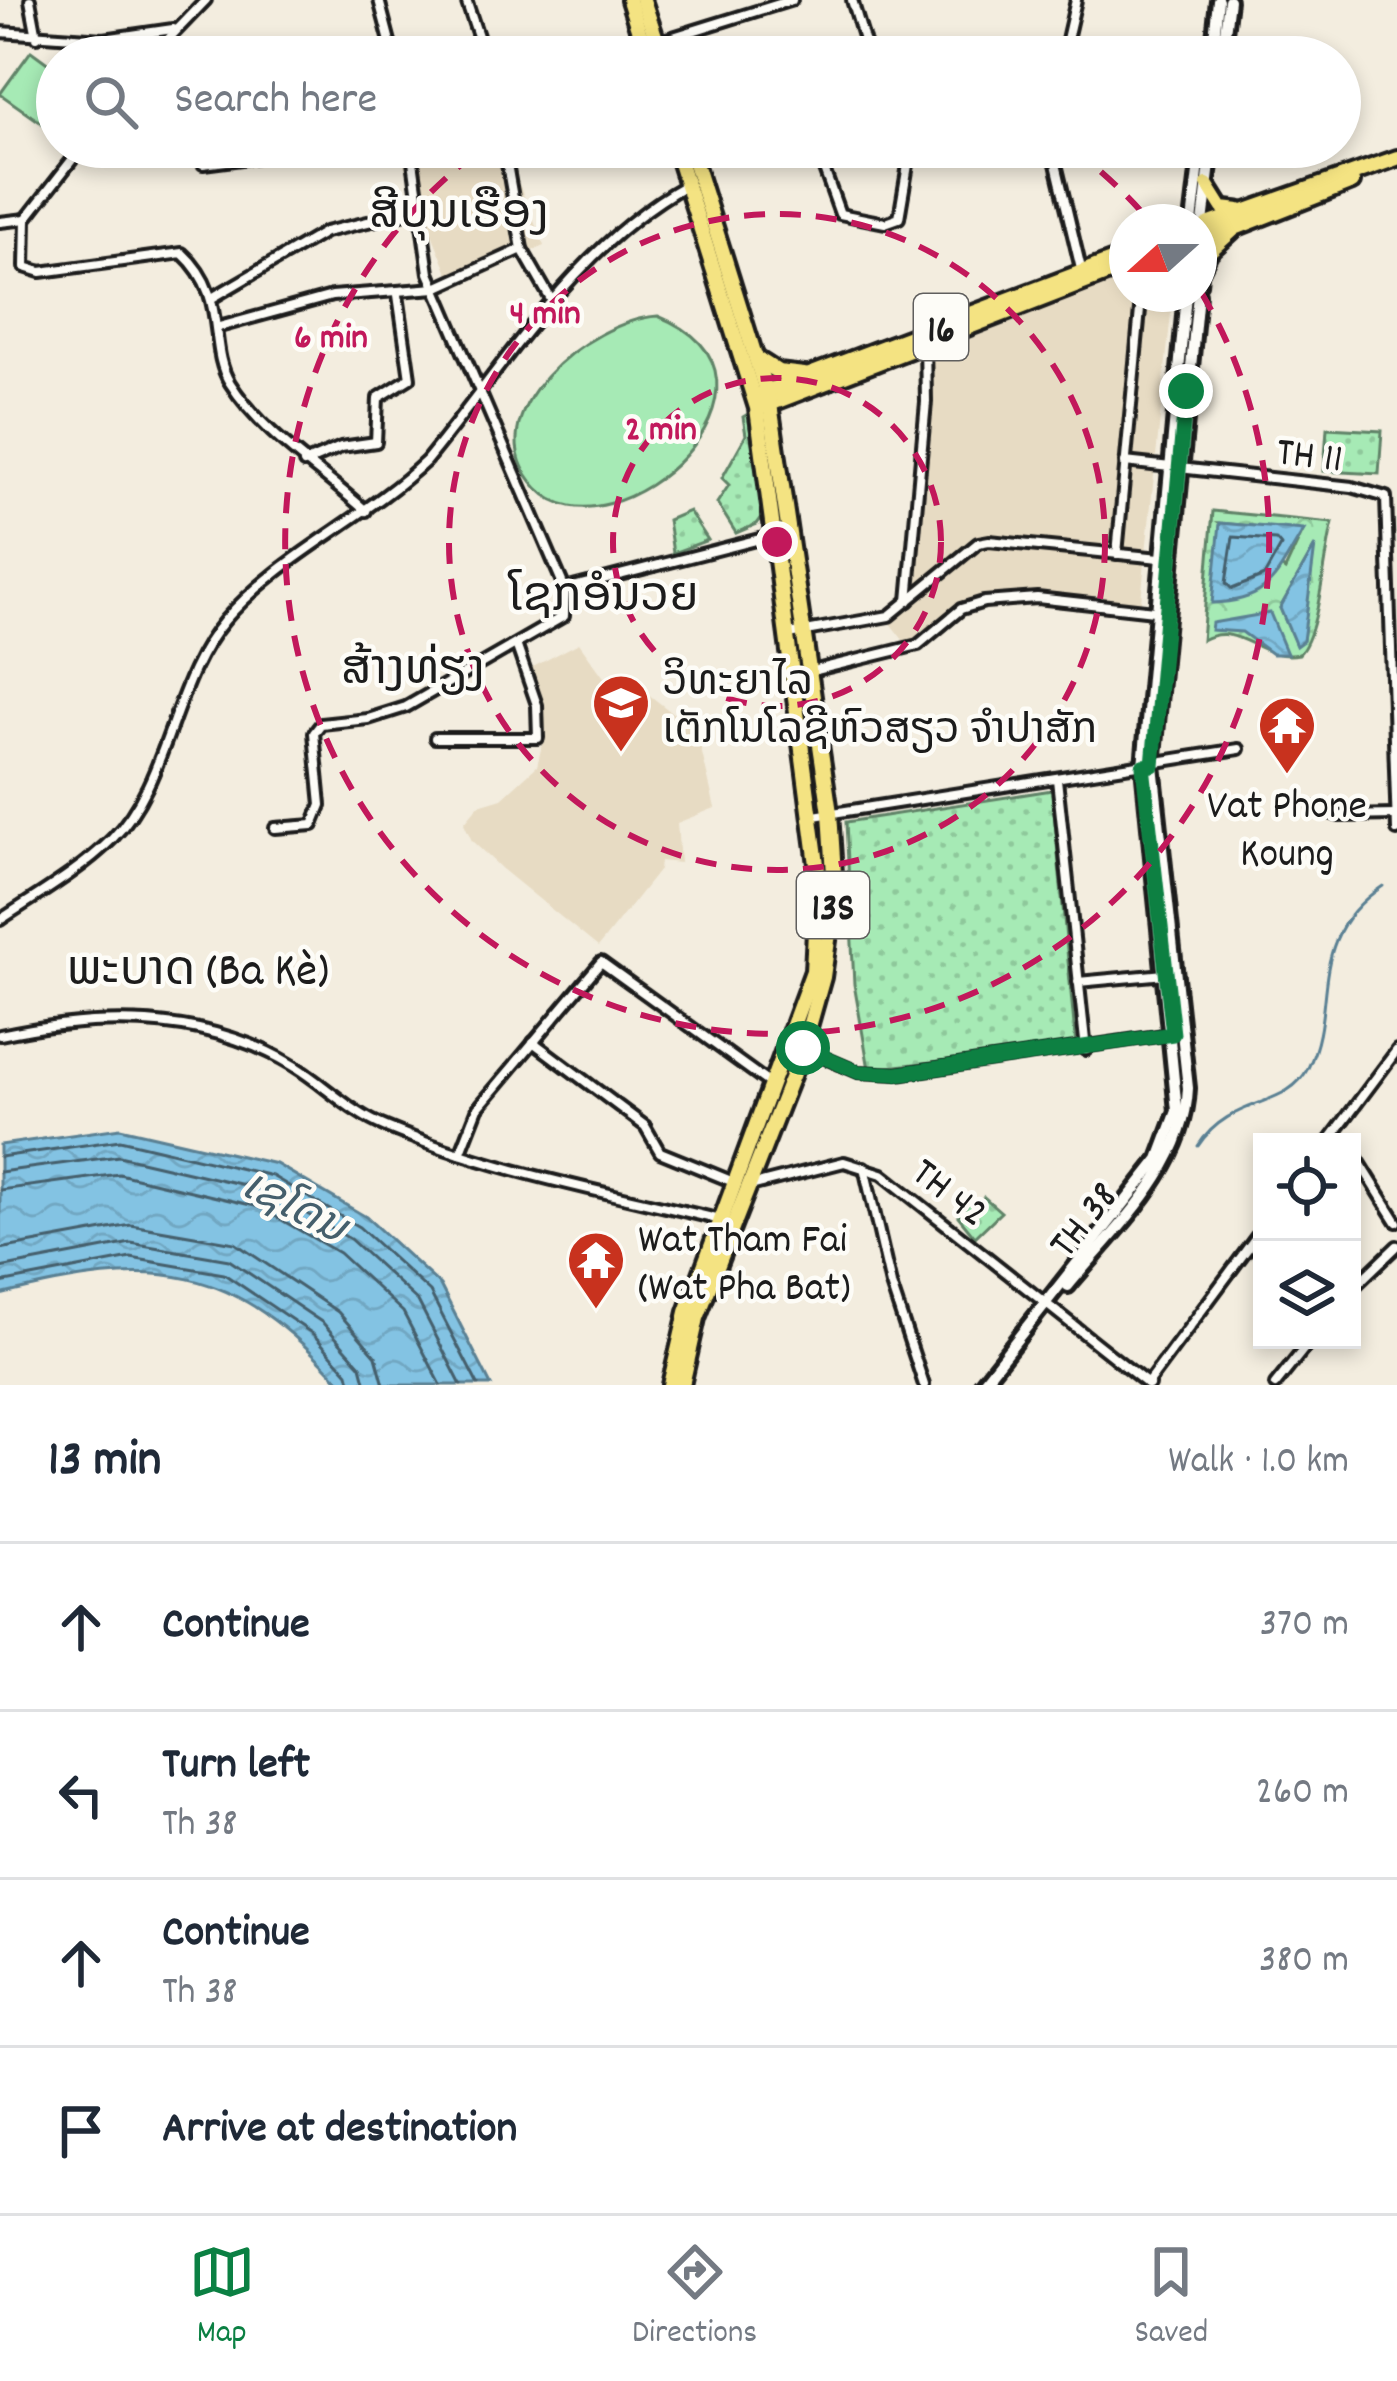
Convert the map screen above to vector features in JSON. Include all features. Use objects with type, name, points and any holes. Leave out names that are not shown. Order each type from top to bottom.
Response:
[{"type":"highway","points":[[629,0],[643,36]]},
{"type":"highway","points":[[643,0],[648,36]]},
{"type":"highway","points":[[1217,225],[1397,161]]},
{"type":"highway","points":[[1217,229],[1243,224],[1397,161]]},
{"type":"highway","name":"13S","points":[[691,168],[775,434],[780,533]]},
{"type":"highway","name":"13S","points":[[694,182],[756,358],[835,889],[831,930],[803,1048],[781,1089]]},
{"type":"highway","name":"16","points":[[761,400],[1109,263]]},
{"type":"highway","name":"16","points":[[1083,277],[1109,270]]},
{"type":"highway","points":[[756,358],[778,372],[816,380]]},
{"type":"highway","points":[[775,434],[792,400],[816,380]]},
{"type":"highway","name":"13S","points":[[679,1384],[728,1223],[781,1089],[813,970],[822,815],[808,672],[795,633]]},
{"type":"main road","points":[[1208,184],[1222,208],[1252,209]]},
{"type":"main road","points":[[1217,243],[1243,224]]},
{"type":"street","points":[[30,0],[38,36]]},
{"type":"street","points":[[168,36],[206,0]]},
{"type":"street","points":[[379,0],[388,36]]},
{"type":"street","points":[[466,0],[478,36]]},
{"type":"street","points":[[696,36],[792,0]]},
{"type":"street","points":[[852,0],[863,36]]},
{"type":"street","points":[[1068,36],[1076,0]]},
{"type":"street","points":[[1215,36],[1219,0]]},
{"type":"street","points":[[1225,36],[1229,0]]},
{"type":"street","points":[[125,36],[173,29]]},
{"type":"street","points":[[0,32],[36,37]]},
{"type":"street","points":[[66,168],[26,219],[22,261],[31,270],[174,252],[188,259],[212,298],[231,385],[304,463],[366,511]]},
{"type":"street","points":[[275,828],[314,825],[322,805],[314,733],[321,724],[368,719],[406,706],[562,619],[566,590],[423,252],[413,168]]},
{"type":"street","points":[[507,168],[522,249],[553,303]]},
{"type":"street","points":[[824,168],[840,214],[885,223],[898,218],[907,168]]},
{"type":"street","points":[[1057,168],[1083,277]]},
{"type":"street","points":[[1202,168],[1202,204]]},
{"type":"street","points":[[1206,204],[1210,168]]},
{"type":"street","points":[[0,920],[112,839],[142,793],[194,668],[225,620],[261,586],[366,511],[426,461],[553,303],[638,212],[694,182]]},
{"type":"street","points":[[212,298],[326,232],[419,210]]},
{"type":"street","points":[[0,222],[26,219]]},
{"type":"street","points":[[219,327],[332,296],[398,295],[436,288],[522,249]]},
{"type":"street","points":[[304,463],[341,447],[376,442],[378,398],[410,378],[398,295]]},
{"type":"street","points":[[1117,554],[1140,312]]},
{"type":"street","name":"TH 38","points":[[981,1385],[1166,1163],[1185,1122],[1184,1049],[1148,766],[1185,312]]},
{"type":"street","name":"TH 38","points":[[1054,1299],[1171,1135],[1179,1094],[1148,766],[1154,611],[1196,312]]},
{"type":"street","points":[[908,602],[926,402],[924,339]]},
{"type":"street","name":"TH 11","points":[[1125,463],[1352,487],[1386,497],[1397,830]]},
{"type":"street","points":[[566,590],[780,533]]},
{"type":"street","points":[[795,633],[880,619],[908,602],[978,543],[1160,558]]},
{"type":"street","points":[[808,672],[918,645],[961,609],[984,602],[1037,598],[1154,611]]},
{"type":"street","points":[[435,738],[538,738],[537,705],[516,644]]},
{"type":"street","points":[[822,815],[1239,749]]},
{"type":"street","points":[[1057,779],[1086,1050]]},
{"type":"street","points":[[1314,808],[1339,816],[1396,815]]},
{"type":"street","points":[[460,1154],[478,1108],[594,966],[604,961],[781,1089]]},
{"type":"street","points":[[1078,982],[1166,974]]},
{"type":"street","points":[[0,1035],[77,1021],[173,1025],[269,1054],[381,1125],[460,1154],[555,1183],[728,1223]]},
{"type":"street","points":[[803,1048],[858,1072],[897,1074],[1173,1034]]},
{"type":"street","points":[[533,1042],[645,1126],[660,1151],[744,1185]]},
{"type":"street","points":[[1335,1133],[1397,1050]]},
{"type":"street","points":[[1338,1129],[1341,1133]]},
{"type":"street","points":[[1361,1164],[1397,1222]]},
{"type":"street","points":[[863,1165],[891,1286],[924,1385]]},
{"type":"street","name":"TH 42","points":[[744,1185],[807,1168],[863,1165],[1054,1299],[1147,1385]]},
{"type":"street","points":[[1147,1385],[1253,1241]]},
{"type":"street","points":[[1361,1280],[1397,1246]]},
{"type":"street","points":[[1275,1385],[1305,1349]]},
{"type":"shaded area","points":[[405,168],[512,168],[544,246],[452,283]]},
{"type":"shaded area","points":[[1109,284],[1109,312],[1171,312],[1140,610],[1004,593],[961,605],[907,645],[889,622],[901,612],[925,356]]},
{"type":"shaded area","name":"ວິທະຍາໄລ ເຕັກໂນໂລຊີຫົວສຽວ ຈຳປາສັກ","points":[[579,643],[619,698],[635,684],[697,732],[715,808],[677,823],[680,863],[660,861],[659,870],[598,947],[502,869],[472,841],[464,823],[479,805],[502,798],[537,766],[543,741],[531,668]]},
{"type":"green space","points":[[31,51],[36,55],[36,119],[0,94]]},
{"type":"green space","points":[[658,316],[702,345],[717,381],[709,419],[685,456],[650,485],[610,503],[570,506],[537,488],[520,460],[518,431],[527,403],[546,376],[572,353],[601,334]]},
{"type":"green space","points":[[748,414],[763,516],[736,533],[717,503],[729,485],[722,478],[746,435],[743,417]]},
{"type":"green space","points":[[1327,428],[1382,431],[1379,474],[1324,471]]},
{"type":"green space","points":[[689,511],[708,540],[673,553],[668,520]]},
{"type":"green space","points":[[1213,511],[1333,523],[1316,613],[1299,654],[1273,652],[1227,635],[1202,640]],"holes":[[[1220,523],[1303,531],[1285,570]],[[1314,548],[1303,640],[1296,645],[1280,608]]]},
{"type":"green space","points":[[1052,790],[1076,1046],[869,1069],[854,984],[846,822]]},
{"type":"green space","points":[[984,1197],[1001,1212],[975,1237],[958,1216],[969,1201],[976,1207]]},
{"type":"water","points":[[1220,523],[1304,530],[1279,572],[1261,591],[1212,603]]},
{"type":"water","points":[[1315,546],[1303,641],[1296,646],[1280,608]]},
{"type":"water","points":[[1270,613],[1287,654],[1272,654],[1242,632],[1211,630],[1212,623]]},
{"type":"water","name":"ເຊໂດນ","points":[[120,1128],[276,1164],[366,1217],[440,1285],[491,1385],[343,1385],[264,1313],[227,1292],[188,1279],[103,1275],[0,1295],[0,1145]]},
{"type":"waterway","points":[[1198,1146],[1226,1118],[1299,1081],[1317,1045],[1332,951],[1358,906],[1383,886]]},
{"type":"place","name":"ວິທະຍາໄລ ເຕັກໂນໂລຊີຫົວສຽວ ຈຳປາສັກ","points":[[621,754]]},
{"type":"place","name":"Vat Phone Koung","points":[[1287,776]]},
{"type":"place","name":"Wat Tham Fai (Wat Pha Bat)","points":[[596,1311]]},
{"type":"district","name":"ສີບຸນເຮືອງ","points":[[459,210]]},
{"type":"district","name":"ໂຊກອໍນວຍ","points":[[604,593]]},
{"type":"district","name":"ສ້າງທ່ຽງ","points":[[413,666]]},
{"type":"district","name":"ພະບາດ (Ba Kè)","points":[[198,967]]},
{"type":"route","points":[[803,1048],[858,1072],[897,1074],[1173,1034],[1143,766],[1153,765],[1186,391]]}]
